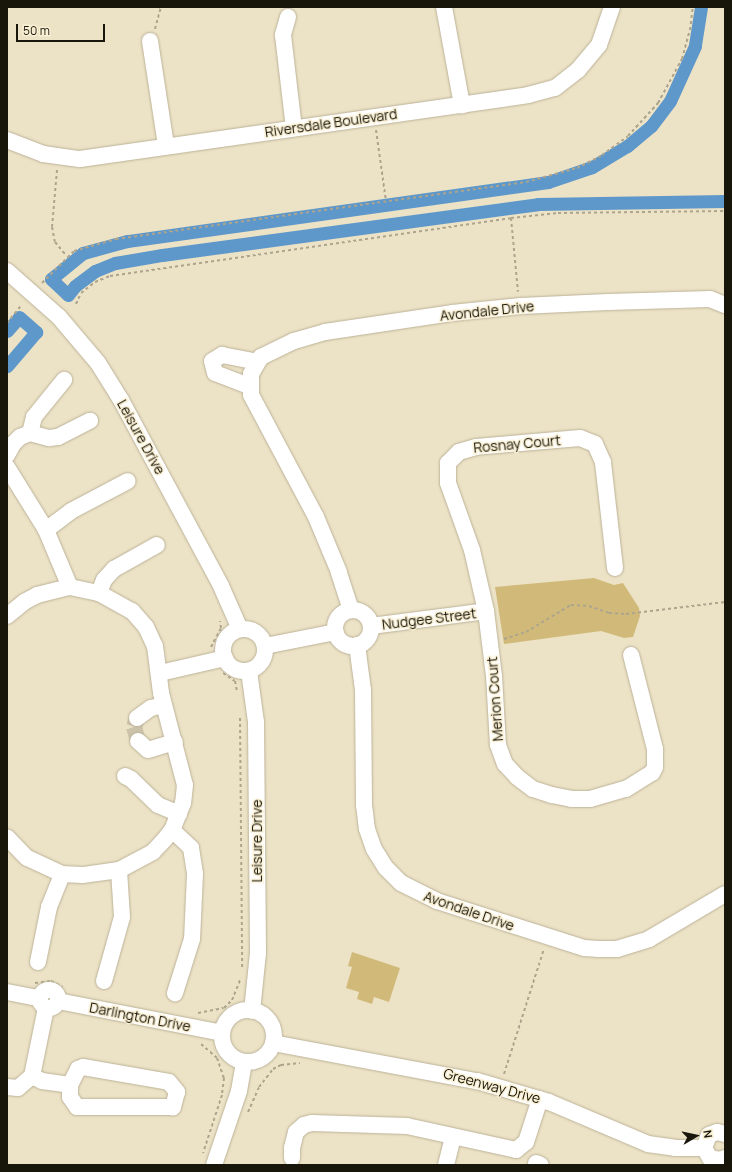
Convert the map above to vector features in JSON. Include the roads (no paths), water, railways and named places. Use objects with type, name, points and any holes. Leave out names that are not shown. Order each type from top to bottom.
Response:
[{"type":"street","points":[[444,7],[462,105]]},
{"type":"street","name":"Riversdale Boulevard","points":[[7,140],[43,154],[80,159],[528,95],[555,88],[578,70],[599,45],[612,7]]},
{"type":"street","points":[[288,17],[283,35],[294,128]]},
{"type":"street","points":[[150,41],[166,146]]},
{"type":"street","name":"Leisure Drive","points":[[7,271],[59,317],[98,363],[121,400],[221,586],[240,629]]},
{"type":"street","name":"Avondale Drive","points":[[257,362],[264,354],[285,345],[325,332],[452,313],[519,306],[710,299],[725,305]]},
{"type":"street","points":[[249,386],[215,373],[212,362],[218,355],[236,357],[257,362],[249,386],[252,398],[328,543],[351,610]]},
{"type":"street","points":[[231,379],[236,357]]},
{"type":"street","points":[[7,455],[12,444],[30,433],[34,417],[64,380]]},
{"type":"street","points":[[30,433],[49,438],[58,437],[90,421]]},
{"type":"street","name":"Rosnay Court","points":[[486,611],[472,550],[446,473],[448,463],[453,457],[467,448],[580,438],[595,444],[603,462],[615,568]]},
{"type":"street","points":[[7,467],[46,530],[70,587]]},
{"type":"street","points":[[46,530],[71,511],[128,481]]},
{"type":"street","points":[[99,593],[104,580],[114,569],[157,545]]},
{"type":"street","points":[[8,614],[37,595],[70,587],[99,593],[132,611],[146,627],[155,646],[164,705],[175,742],[185,785],[179,814],[172,830],[153,852],[119,870],[82,875],[62,874],[27,858],[9,845]]},
{"type":"street","points":[[351,610],[364,614],[371,626],[366,640],[357,645],[342,641],[336,632],[341,616],[351,610]]},
{"type":"street","name":"Nudgee Street","points":[[371,626],[486,611]]},
{"type":"street","name":"Merion Court","points":[[486,611],[491,643],[498,745],[505,764],[517,777],[533,789],[572,799],[590,799],[626,789],[646,779],[655,767],[655,749],[631,655]]},
{"type":"street","points":[[221,664],[224,643],[233,632],[240,629],[255,632],[265,646]]},
{"type":"street","points":[[265,646],[336,632]]},
{"type":"street","name":"Avondale Drive","points":[[357,645],[362,690],[364,805],[367,829],[374,849],[386,868],[401,883],[418,894],[548,937],[584,948],[599,950],[633,945],[664,931],[725,894]]},
{"type":"street","points":[[160,673],[221,664],[234,669],[248,671],[260,664],[265,646]]},
{"type":"street","name":"Leisure Drive","points":[[248,671],[256,722],[258,953],[252,1011]]},
{"type":"street","points":[[137,718],[151,708],[164,705]]},
{"type":"street","points":[[138,741],[148,750],[175,742]]},
{"type":"street","points":[[125,776],[131,779],[158,805],[179,814]]},
{"type":"street","points":[[172,830],[191,848],[195,874],[192,939],[175,993]]},
{"type":"street","points":[[104,981],[122,917],[119,870]]},
{"type":"street","points":[[38,962],[49,907],[62,874]]},
{"type":"street","name":"Darlington Drive","points":[[7,992],[48,1003],[222,1033]]},
{"type":"street","points":[[7,1087],[18,1088],[32,1076],[48,1003]]},
{"type":"street","points":[[252,1011],[270,1022],[273,1042],[262,1058],[244,1062],[227,1052],[222,1033],[227,1020],[232,1015],[252,1011]]},
{"type":"street","name":"Greenway Drive","points":[[273,1042],[448,1074],[506,1088],[540,1099],[648,1144],[675,1148],[713,1157]]},
{"type":"street","points":[[208,1162],[239,1091],[244,1062]]},
{"type":"street","points":[[89,1067],[169,1082],[176,1092],[173,1107],[167,1108],[77,1107],[70,1097],[70,1085],[78,1069],[89,1067]]},
{"type":"street","points":[[32,1076],[42,1081],[70,1085]]},
{"type":"street","points":[[292,1158],[295,1135],[306,1124],[400,1125],[508,1150],[521,1148],[526,1142],[540,1099]]},
{"type":"street","points":[[713,1157],[709,1135],[717,1132],[725,1134]]},
{"type":"street","points":[[446,1165],[453,1137]]},
{"type":"waterway","points":[[701,7],[695,46],[670,101],[651,126],[627,146],[592,167],[548,182],[127,241],[83,253],[51,279],[68,295],[75,286],[95,271],[115,263],[162,255],[538,204],[725,201]]},
{"type":"waterway","points":[[7,331],[19,317],[36,332],[7,366]]},
{"type":"tunnel","points":[[137,718],[134,727],[138,741]]}]
